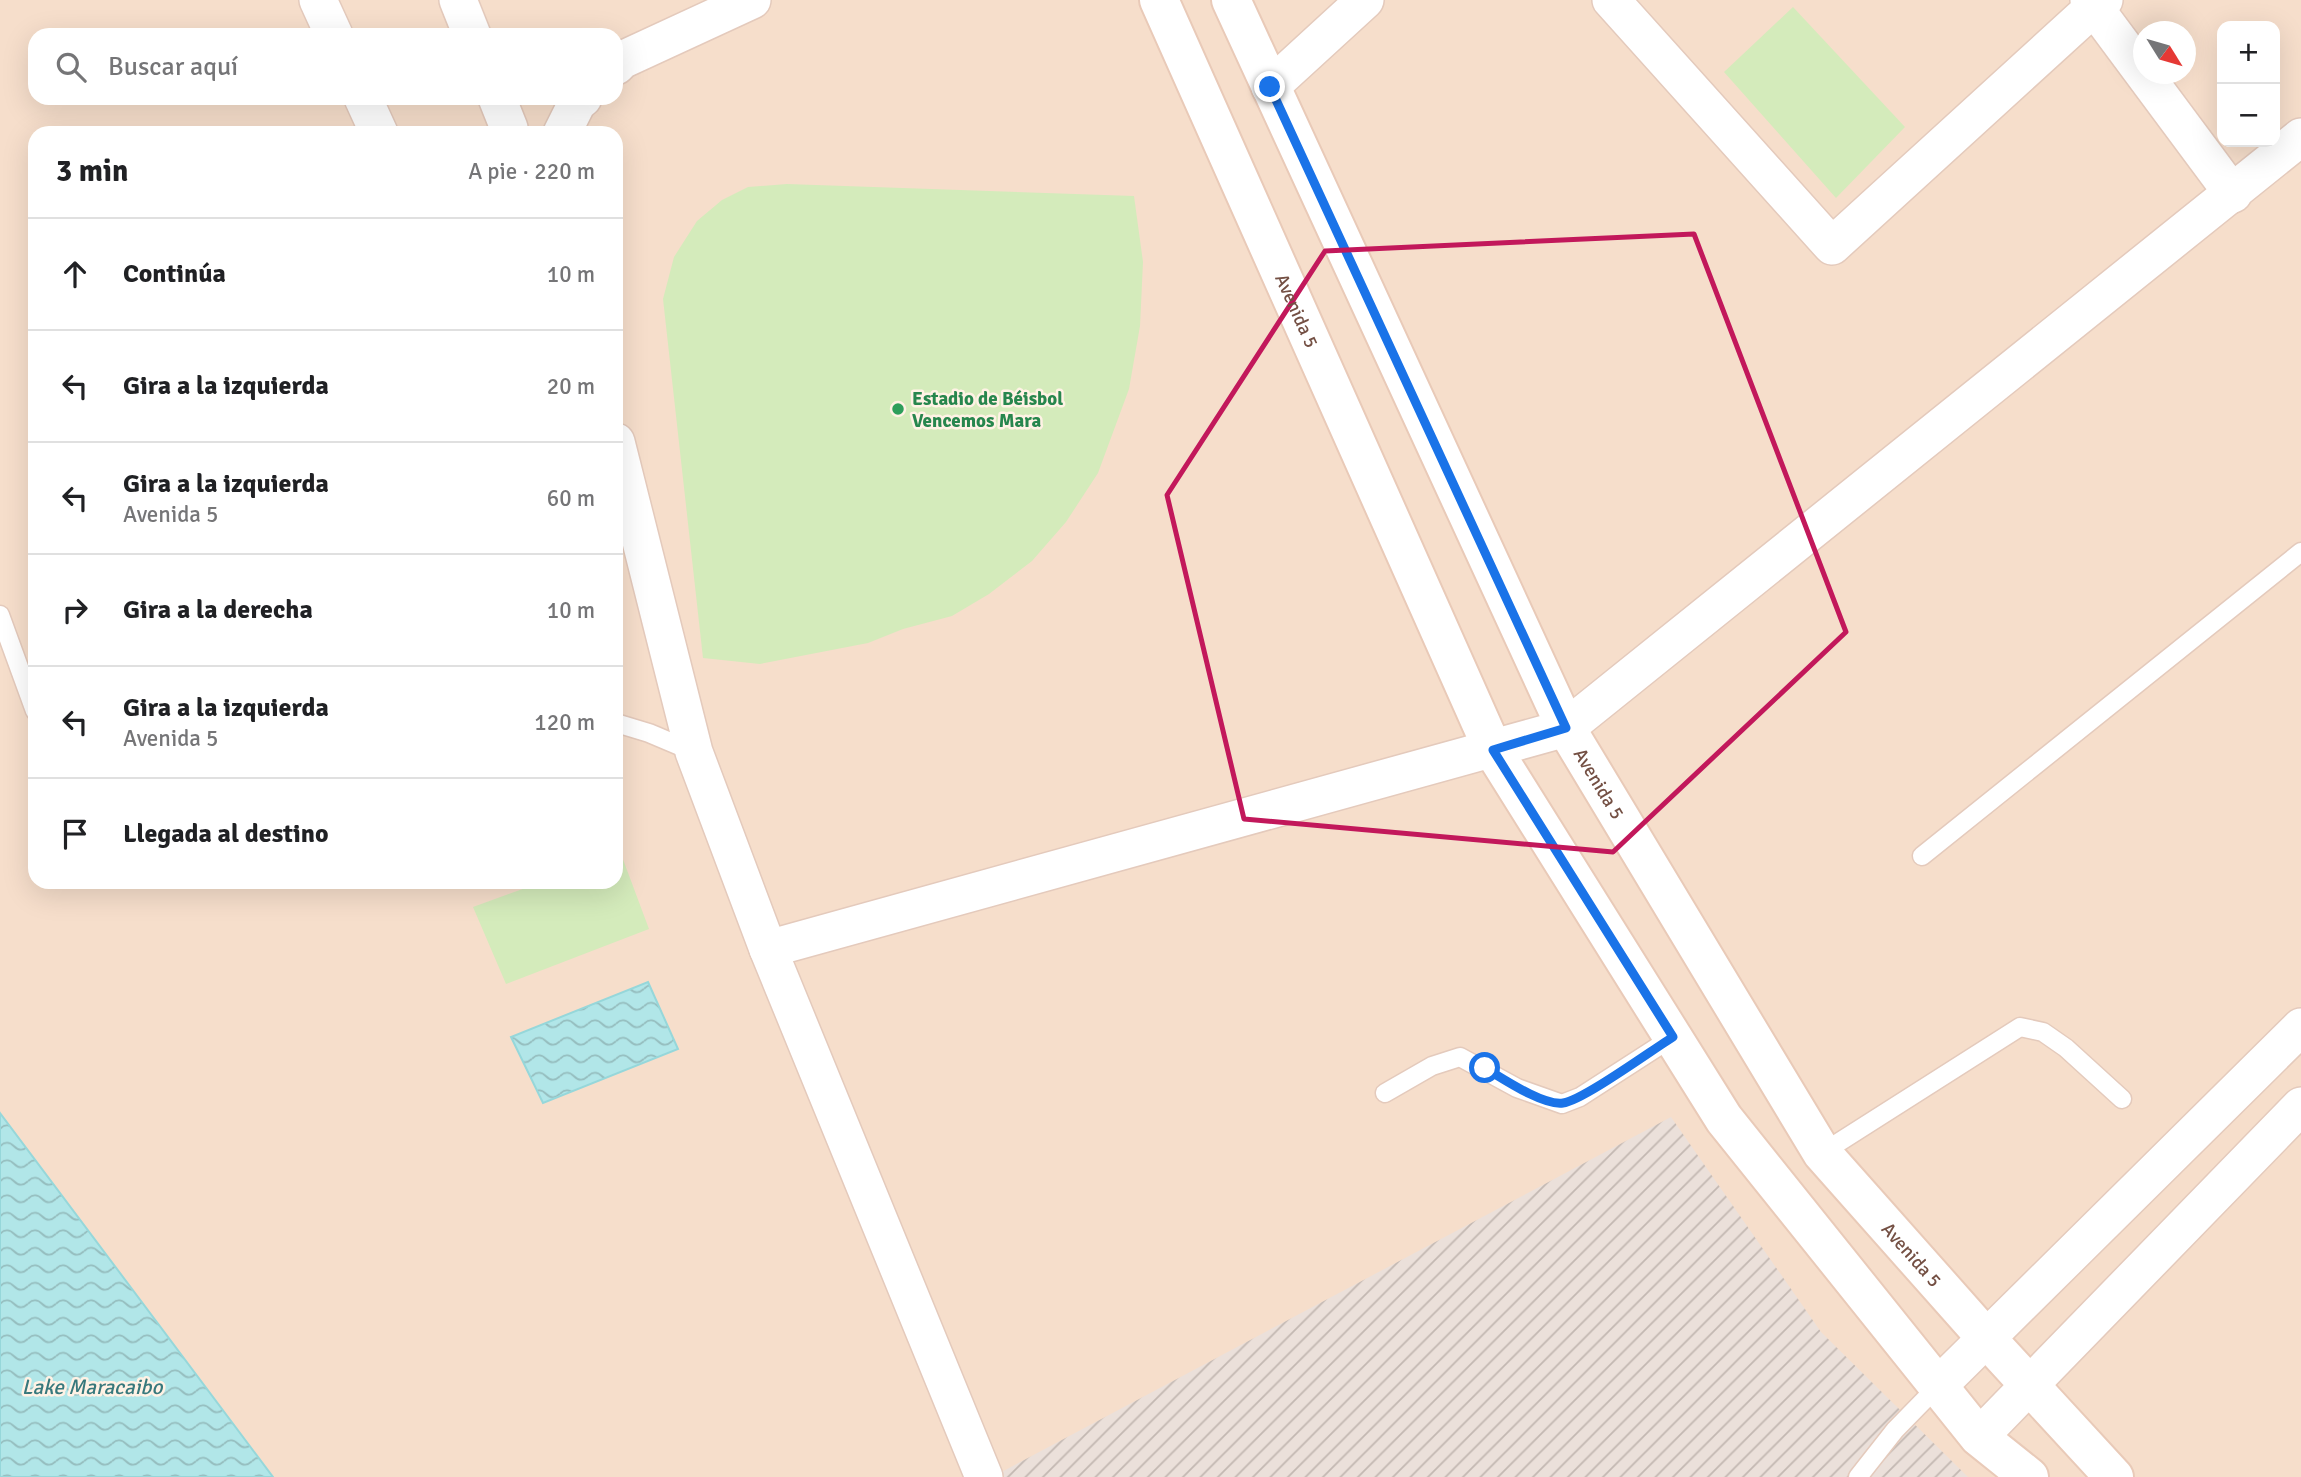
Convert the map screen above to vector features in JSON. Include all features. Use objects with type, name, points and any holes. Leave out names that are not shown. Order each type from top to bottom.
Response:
[{"type":"main road","name":"Avenida 5","points":[[1159,0],[1493,750],[1724,1118],[1979,1437],[2029,1477]]},
{"type":"main road","name":"Avenida 5","points":[[1231,0],[1566,728],[1822,1153],[2028,1385],[2114,1477]]},
{"type":"street","points":[[318,0],[331,28]]},
{"type":"street","points":[[458,0],[469,28]]},
{"type":"street","points":[[623,60],[752,0]]},
{"type":"street","points":[[1270,87],[1365,0]]},
{"type":"street","points":[[1629,6],[1832,246],[2096,2],[2233,194]]},
{"type":"street","points":[[366,105],[376,126]]},
{"type":"street","points":[[500,105],[508,126]]},
{"type":"street","points":[[566,126],[576,105]]},
{"type":"street","points":[[768,949],[1566,728],[2301,138]]},
{"type":"street","points":[[623,470],[694,752],[768,949],[984,1477]]},
{"type":"street","points":[[1938,1386],[2301,1027]]},
{"type":"street","points":[[1979,1437],[2301,1106]]},
{"type":"lane","points":[[1922,856],[2301,552]]},
{"type":"lane","points":[[0,615],[28,692]]},
{"type":"lane","points":[[623,725],[694,752]]},
{"type":"lane","points":[[1822,1153],[2020,1027],[2043,1032],[2066,1048],[2122,1099]]},
{"type":"lane","points":[[1385,1093],[1432,1066],[1460,1057],[1517,1088],[1562,1104],[1580,1097],[1673,1037]]},
{"type":"lane","points":[[1858,1477],[1895,1430],[1938,1386]]},
{"type":"highlighted area","points":[[1694,234],[1846,632],[1613,852],[1244,819],[1167,495],[1325,251]]},
{"type":"shaded area","points":[[0,0],[2301,0],[2301,1477],[273,1477],[0,1113]]},
{"type":"shaded area","points":[[1671,1117],[1821,1332],[1968,1477],[992,1477]]},
{"type":"green space","points":[[1793,7],[1905,127],[1836,198],[1724,72]]},
{"type":"green space","name":"Estadio de Béisbol Vencemos Mara","points":[[787,184],[1134,196],[1143,262],[1140,326],[1129,389],[1098,473],[1066,522],[1032,561],[989,594],[952,616],[903,629],[868,643],[760,664],[703,658],[663,299],[674,257],[697,221],[722,200],[748,187]]},
{"type":"green space","points":[[623,859],[649,929],[506,984],[473,907],[523,889],[623,889]]},
{"type":"water","points":[[648,982],[678,1049],[543,1103],[511,1037]]},
{"type":"water","name":"Lake Maracaibo","points":[[0,1113],[273,1477],[0,1477]]},
{"type":"place","name":"Estadio de Béisbol Vencemos Mara","points":[[898,409]]},
{"type":"route","points":[[1270,87],[1566,728],[1493,750],[1673,1037],[1580,1097],[1562,1104],[1517,1088],[1485,1068]]}]
